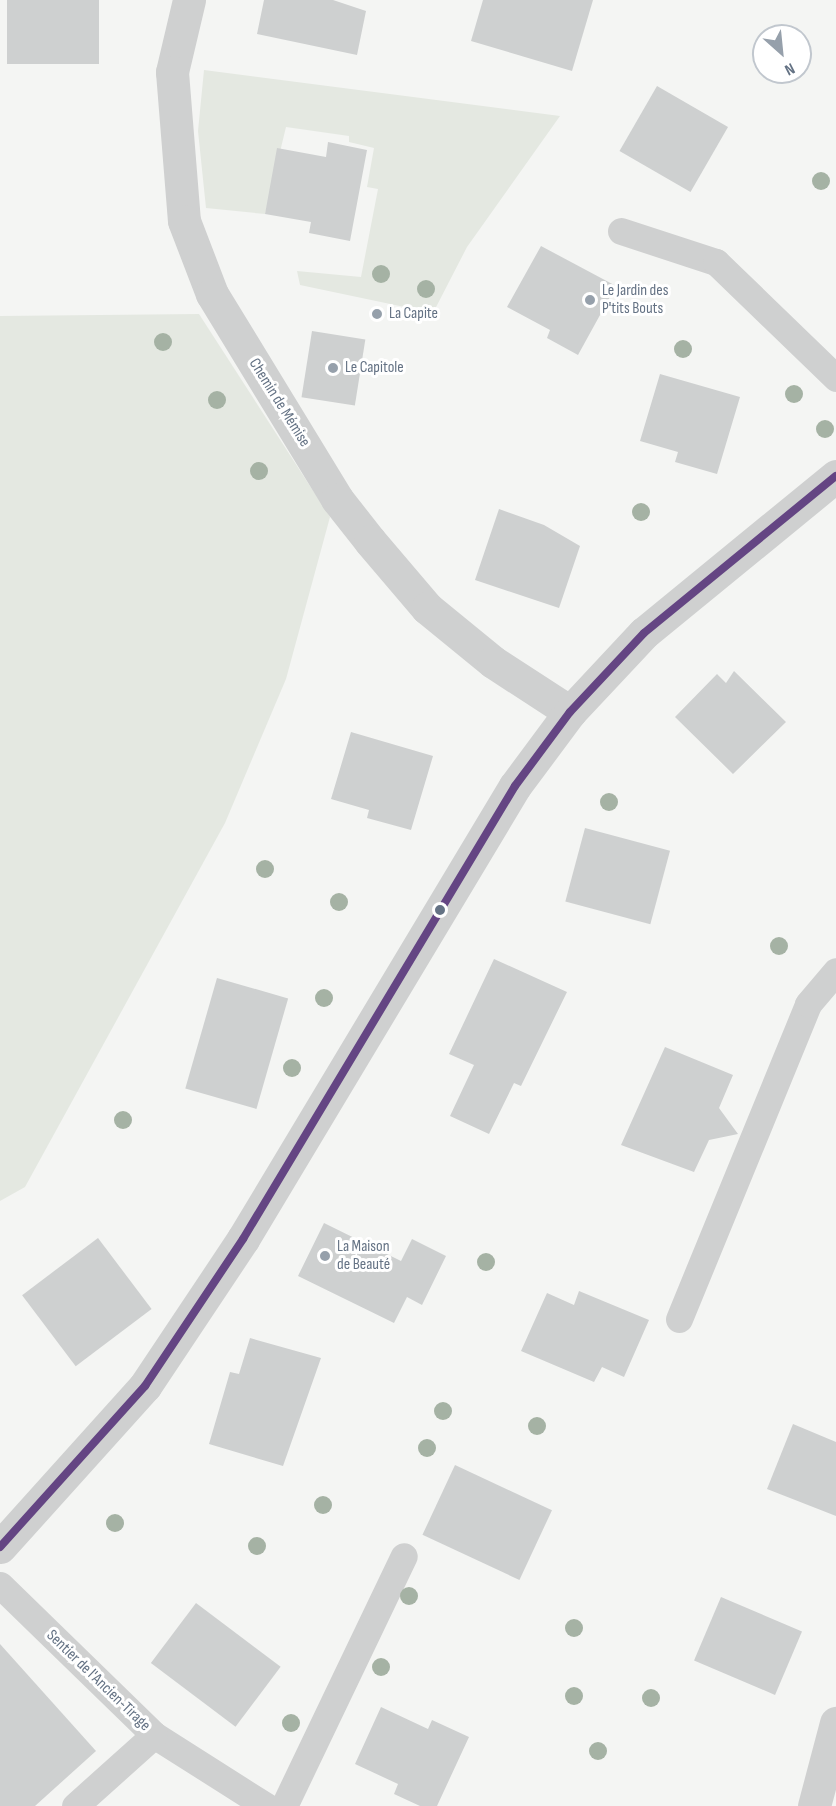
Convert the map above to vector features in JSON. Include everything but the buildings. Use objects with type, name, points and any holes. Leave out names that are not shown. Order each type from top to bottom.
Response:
[{"type":"street","name":"Chemin de Mémise","points":[[189,0],[172,72],[184,221],[212,294],[338,499],[420,599],[493,662],[570,712]]},
{"type":"street","points":[[0,1547],[145,1386],[243,1239],[515,786],[570,712],[644,633],[836,476]]},
{"type":"street","points":[[814,1806],[836,1723]]},
{"type":"lane","points":[[621,231],[716,262],[836,378]]},
{"type":"lane","points":[[679,1319],[808,1004],[836,971]]},
{"type":"lane","points":[[284,1806],[404,1556]]},
{"type":"lane","name":"Sentier de l'Ancien-Tirage","points":[[0,1585],[154,1735],[266,1806]]},
{"type":"lane","points":[[75,1806],[154,1735]]},
{"type":"shaded area","points":[[204,70],[560,116],[467,247],[433,313],[300,285],[297,271],[361,277],[378,189],[367,187],[374,148],[349,142],[349,136],[286,127],[265,214],[206,208],[198,131]]},
{"type":"shaded area","points":[[199,314],[330,517],[286,679],[225,823],[25,1187],[0,1201],[0,316]]},
{"type":"transit line","points":[[0,1547],[145,1386],[243,1239],[515,786],[570,712],[644,633],[836,476]]},
{"type":"place","name":"Le Jardin des P'tits Bouts","points":[[590,300]]},
{"type":"place","name":"La Capite","points":[[377,314]]},
{"type":"place","name":"Le Capitole","points":[[333,368]]},
{"type":"place","name":"La Maison de Beauté","points":[[325,1256]]}]
